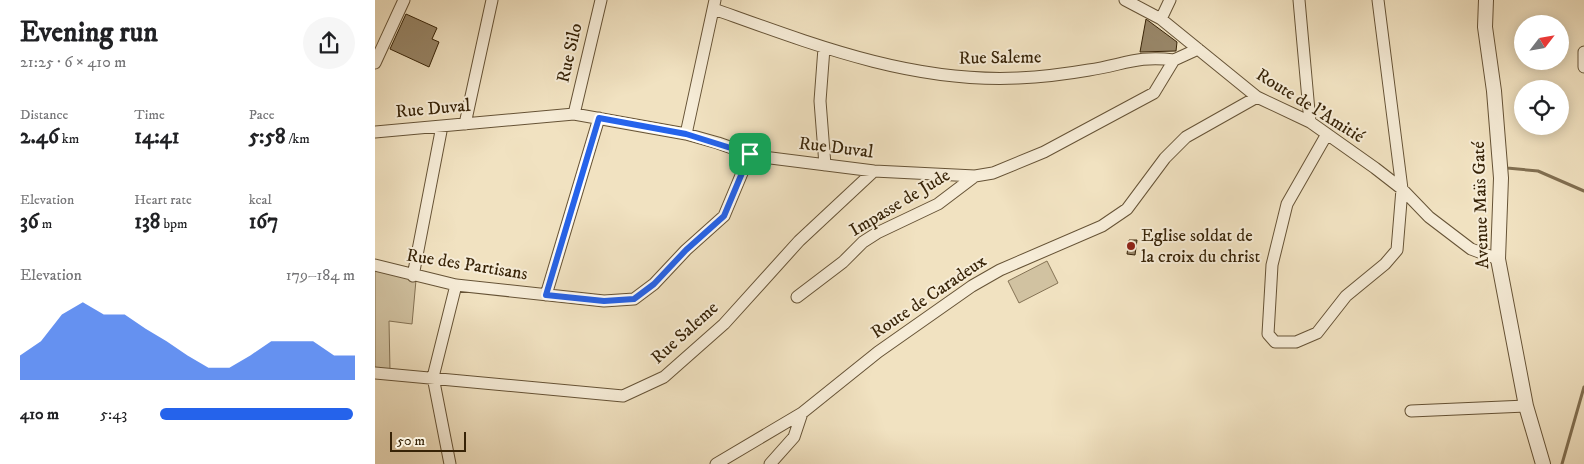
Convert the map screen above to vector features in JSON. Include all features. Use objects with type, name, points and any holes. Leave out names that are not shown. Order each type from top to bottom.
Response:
[{"type":"street","points":[[375,63],[404,0]]},
{"type":"street","points":[[465,124],[492,0]]},
{"type":"street","name":"Rue Silo","points":[[574,114],[601,0]]},
{"type":"street","name":"Route de l'Amitié","points":[[1125,0],[1161,19],[1257,97],[1310,122],[1327,134],[1402,189],[1429,217],[1471,249],[1498,259]]},
{"type":"street","points":[[1161,19],[1170,0]]},
{"type":"street","points":[[1299,0],[1310,122]]},
{"type":"street","points":[[1327,134],[1287,204],[1272,265],[1268,334],[1275,342],[1296,342],[1317,333],[1346,296],[1385,264],[1397,250],[1402,189],[1378,0]]},
{"type":"street","name":"Avenue Maïs Gaté","points":[[1486,0],[1485,27],[1494,90],[1501,178],[1498,259],[1526,406],[1543,464]]},
{"type":"street","points":[[686,134],[715,4]]},
{"type":"street","name":"Rue Saleme","points":[[715,4],[824,48],[883,64],[947,76],[1017,78],[1090,70],[1128,60],[1157,58],[1174,60]]},
{"type":"street","points":[[824,48],[819,101],[825,165]]},
{"type":"street","points":[[1174,60],[1198,49]]},
{"type":"street","points":[[1584,52],[1584,67]]},
{"type":"street","name":"Rue Duval","points":[[375,132],[574,114],[686,134],[750,154],[873,171],[975,176],[993,172],[1044,152],[1154,93],[1174,60]]},
{"type":"street","name":"Route de Caradeux","points":[[716,464],[802,413],[878,352],[972,286],[1000,270],[1102,226],[1127,210],[1165,158],[1186,137],[1257,97]]},
{"type":"street","points":[[546,295],[599,118]]},
{"type":"street","points":[[413,276],[442,126]]},
{"type":"street","name":"Rue des Partisans","points":[[375,265],[413,276],[456,285],[604,301],[634,299],[654,284],[686,250],[724,216],[750,154]]},
{"type":"street","name":"Rue Saleme","points":[[375,373],[623,396],[664,377],[724,324],[799,241],[873,171]]},
{"type":"street","name":"Impasse de Jude","points":[[797,297],[843,262],[863,242],[938,204],[975,176]]},
{"type":"street","points":[[450,464],[433,377],[456,285]]},
{"type":"street","points":[[1411,412],[1526,406]]},
{"type":"street","points":[[769,464],[794,436],[802,413]]},
{"type":"shaded area","points":[[1047,261],[1058,283],[1019,303],[1008,281]]},
{"type":"shaded area","points":[[375,269],[416,280],[412,324],[389,321],[390,371],[375,370]]},
{"type":"building","points":[[406,14],[437,28],[432,39],[439,42],[429,67],[390,49]]},
{"type":"building","points":[[1146,19],[1177,42],[1176,51],[1140,52]]},
{"type":"building","points":[[1129,240],[1137,240],[1135,255],[1127,254]]},
{"type":"waterway","points":[[1505,165],[1507,168],[1538,171],[1584,191]]},
{"type":"waterway","points":[[1562,464],[1584,387]]},
{"type":"place","name":"Eglise soldat de la croix du christ","points":[[1131,246]]},
{"type":"route","points":[[599,118],[686,134],[718,142],[750,154],[744,163],[732,200],[724,216],[686,250],[654,284],[634,299],[604,301],[546,295],[599,118]]}]
